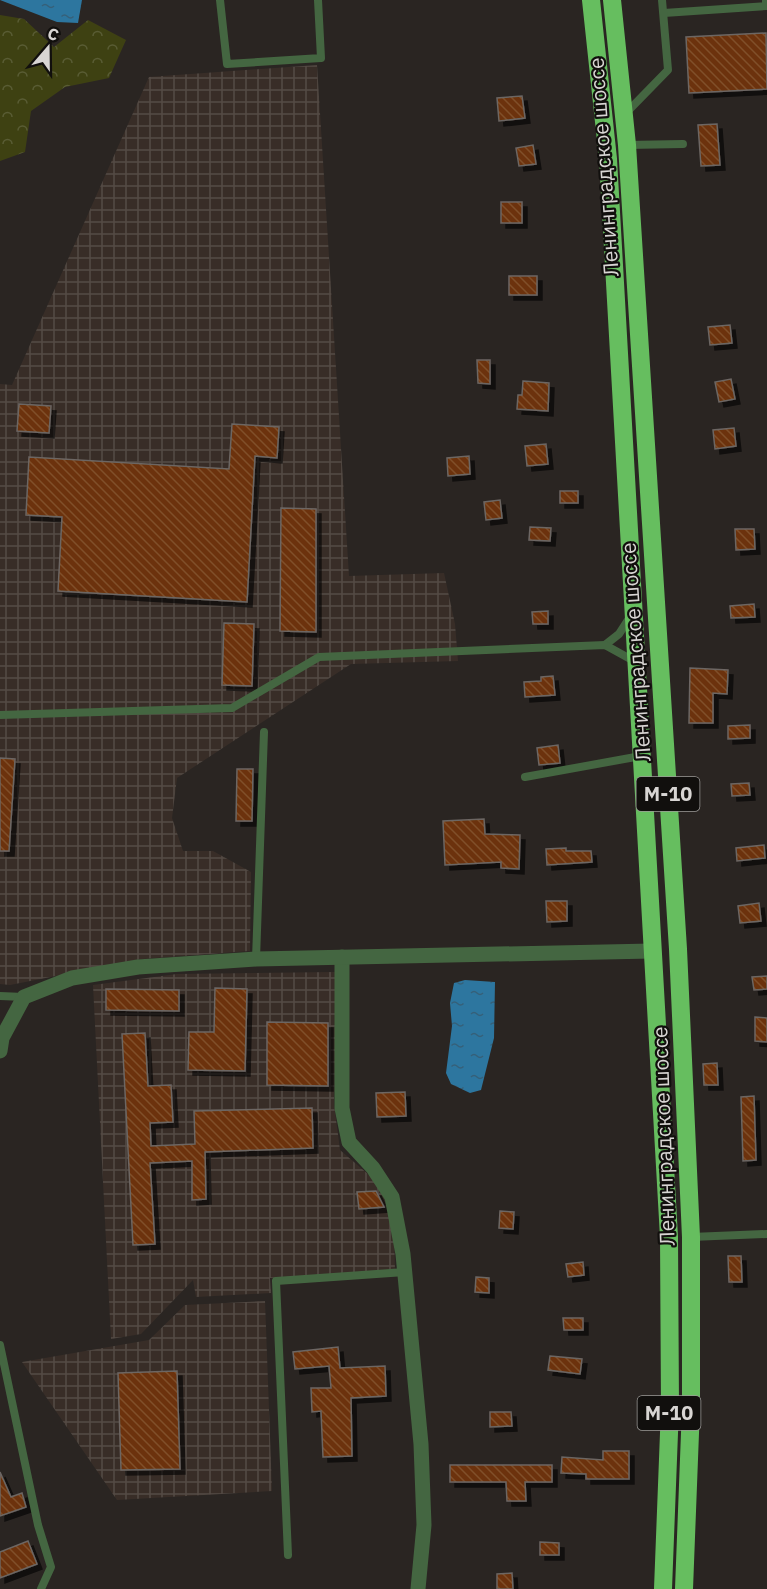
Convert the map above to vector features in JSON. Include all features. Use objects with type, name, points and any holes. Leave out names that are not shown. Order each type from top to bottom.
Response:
[{"type":"highway","name":"Ленинградское шоссе","points":[[591,0],[608,159],[669,1237],[670,1407],[663,1589]]},
{"type":"highway","name":"Ленинградское шоссе","points":[[613,2],[625,114],[678,949],[691,1237],[691,1407],[684,1589]]},
{"type":"street","points":[[0,1052],[2,1038],[24,997],[83,976],[138,967],[256,959],[652,951]]},
{"type":"street","points":[[342,957],[342,1108],[349,1142],[373,1168],[392,1197],[405,1272],[421,1444],[424,1525],[418,1589]]},
{"type":"lane","points":[[220,0],[227,64],[321,58],[318,0]]},
{"type":"lane","points":[[625,114],[668,70],[662,0]]},
{"type":"lane","points":[[664,13],[766,6],[766,0]]},
{"type":"lane","points":[[627,145],[683,144]]},
{"type":"lane","points":[[605,645],[619,634],[634,610]]},
{"type":"lane","points":[[0,715],[232,708],[320,657],[605,645],[629,656],[637,664]]},
{"type":"lane","points":[[256,959],[264,732]]},
{"type":"lane","points":[[525,777],[642,756]]},
{"type":"lane","points":[[0,996],[24,997]]},
{"type":"lane","points":[[691,1237],[767,1234]]},
{"type":"lane","points":[[288,1554],[276,1281],[405,1272]]},
{"type":"lane","points":[[0,1345],[38,1525],[51,1567],[41,1589]]},
{"type":"shaded area","points":[[317,65],[349,576],[444,573],[455,624],[458,661],[351,664],[177,778],[172,818],[183,851],[213,851],[251,872],[250,951],[142,959],[10,985],[0,984],[0,384],[12,385],[149,77]]},
{"type":"shaded area","points":[[336,972],[334,1104],[340,1150],[383,1187],[394,1230],[395,1271],[270,1278],[271,1293],[196,1297],[193,1280],[141,1334],[111,1339],[93,985],[177,974]]},
{"type":"shaded area","points":[[265,1301],[272,1491],[117,1500],[22,1362],[149,1340],[185,1305]]},
{"type":"green space","points":[[0,15],[24,19],[54,47],[88,20],[126,40],[109,78],[65,87],[31,111],[25,152],[0,161]]},
{"type":"water","points":[[0,0],[82,0],[78,23],[57,22]]},
{"type":"water","points":[[465,980],[495,982],[494,1038],[481,1090],[470,1093],[451,1084],[446,1073],[452,1026],[450,1003],[454,983]]},
{"type":"building","points":[[766,33],[767,89],[689,93],[686,37]]},
{"type":"building","points":[[522,96],[525,118],[499,121],[497,98]]},
{"type":"building","points":[[717,124],[720,165],[701,166],[698,125]]},
{"type":"building","points":[[533,145],[536,164],[519,166],[516,148]]},
{"type":"building","points":[[501,202],[522,202],[522,223],[501,223]]},
{"type":"building","points":[[509,276],[537,276],[537,295],[509,295]]},
{"type":"building","points":[[730,325],[732,343],[710,345],[708,327]]},
{"type":"building","points":[[477,360],[490,360],[490,384],[478,383]]},
{"type":"building","points":[[731,379],[735,399],[719,402],[715,382]]},
{"type":"building","points":[[523,381],[549,383],[548,411],[517,409],[518,395],[522,395]]},
{"type":"building","points":[[19,404],[51,406],[49,433],[17,431]]},
{"type":"building","points":[[232,424],[279,427],[277,458],[255,456],[247,602],[58,591],[62,517],[26,515],[29,457],[229,469]]},
{"type":"building","points":[[734,428],[736,446],[715,449],[713,430]]},
{"type":"building","points":[[546,444],[548,464],[527,466],[525,446]]},
{"type":"building","points":[[469,456],[470,474],[448,476],[447,458]]},
{"type":"building","points":[[560,491],[578,491],[578,503],[560,503]]},
{"type":"building","points":[[500,500],[502,518],[486,520],[484,502]]},
{"type":"building","points":[[281,508],[316,509],[316,632],[280,631]]},
{"type":"building","points":[[530,527],[551,528],[550,541],[529,540]]},
{"type":"building","points":[[735,529],[754,529],[755,549],[736,550]]},
{"type":"building","points":[[754,604],[755,617],[731,618],[730,606]]},
{"type":"building","points":[[548,611],[548,624],[533,624],[532,612]]},
{"type":"building","points":[[224,623],[254,624],[252,686],[222,685]]},
{"type":"building","points":[[690,668],[728,670],[727,694],[713,693],[713,723],[689,723]]},
{"type":"building","points":[[553,676],[555,695],[525,697],[524,682],[541,681],[541,677]]},
{"type":"building","points":[[750,725],[750,738],[728,739],[728,726]]},
{"type":"building","points":[[558,745],[560,763],[539,765],[537,748]]},
{"type":"building","points":[[0,758],[15,759],[9,851],[0,851]]},
{"type":"building","points":[[237,769],[253,769],[252,821],[236,821]]},
{"type":"building","points":[[749,783],[750,795],[732,796],[731,784]]},
{"type":"building","points":[[484,819],[485,834],[520,835],[519,869],[501,868],[501,862],[445,865],[443,821]]},
{"type":"building","points":[[764,845],[765,858],[737,861],[736,848]]},
{"type":"building","points":[[566,848],[566,851],[591,851],[592,862],[547,865],[546,849]]},
{"type":"building","points":[[546,901],[567,901],[567,921],[547,922]]},
{"type":"building","points":[[759,903],[761,921],[740,923],[738,906]]},
{"type":"building","points":[[767,976],[767,989],[754,990],[752,977]]},
{"type":"building","points":[[215,988],[247,989],[245,1071],[188,1070],[189,1032],[214,1032]]},
{"type":"building","points":[[106,989],[179,990],[179,1011],[106,1010]]},
{"type":"building","points":[[755,1017],[767,1018],[767,1042],[755,1041]]},
{"type":"building","points":[[267,1022],[328,1023],[328,1086],[267,1085]]},
{"type":"building","points":[[145,1033],[148,1086],[171,1085],[173,1122],[150,1123],[151,1146],[195,1144],[194,1111],[312,1108],[313,1148],[205,1152],[206,1199],[192,1200],[192,1161],[150,1163],[155,1244],[133,1245],[122,1034]]},
{"type":"building","points":[[717,1063],[718,1085],[704,1085],[703,1064]]},
{"type":"building","points":[[405,1092],[406,1116],[377,1117],[376,1093]]},
{"type":"building","points":[[754,1096],[756,1160],[743,1161],[741,1097]]},
{"type":"building","points":[[376,1191],[384,1207],[359,1209],[357,1192]]},
{"type":"building","points":[[500,1211],[514,1212],[513,1229],[499,1228]]},
{"type":"building","points":[[728,1256],[741,1256],[742,1282],[729,1282]]},
{"type":"building","points":[[583,1262],[584,1275],[568,1277],[566,1264]]},
{"type":"building","points":[[476,1277],[489,1278],[489,1293],[475,1292]]},
{"type":"building","points":[[563,1318],[583,1318],[583,1330],[564,1330]]},
{"type":"building","points":[[338,1347],[340,1368],[385,1366],[386,1396],[351,1398],[352,1456],[323,1457],[321,1411],[312,1412],[311,1388],[331,1388],[329,1366],[295,1369],[293,1352]]},
{"type":"building","points":[[550,1356],[582,1359],[580,1374],[548,1370]]},
{"type":"building","points":[[177,1371],[180,1469],[121,1470],[118,1373]]},
{"type":"building","points":[[490,1412],[511,1412],[512,1426],[490,1427]]},
{"type":"building","points":[[603,1451],[629,1451],[629,1479],[586,1479],[586,1474],[561,1473],[562,1457],[603,1460]]},
{"type":"building","points":[[450,1465],[552,1465],[552,1482],[525,1482],[526,1501],[507,1501],[506,1482],[450,1482]]},
{"type":"building","points":[[0,1472],[11,1497],[22,1493],[26,1507],[0,1516]]},
{"type":"building","points":[[28,1541],[37,1564],[0,1578],[0,1552]]},
{"type":"building","points":[[540,1542],[559,1543],[559,1555],[540,1555]]},
{"type":"building","points":[[512,1573],[513,1589],[497,1589],[497,1574]]}]
